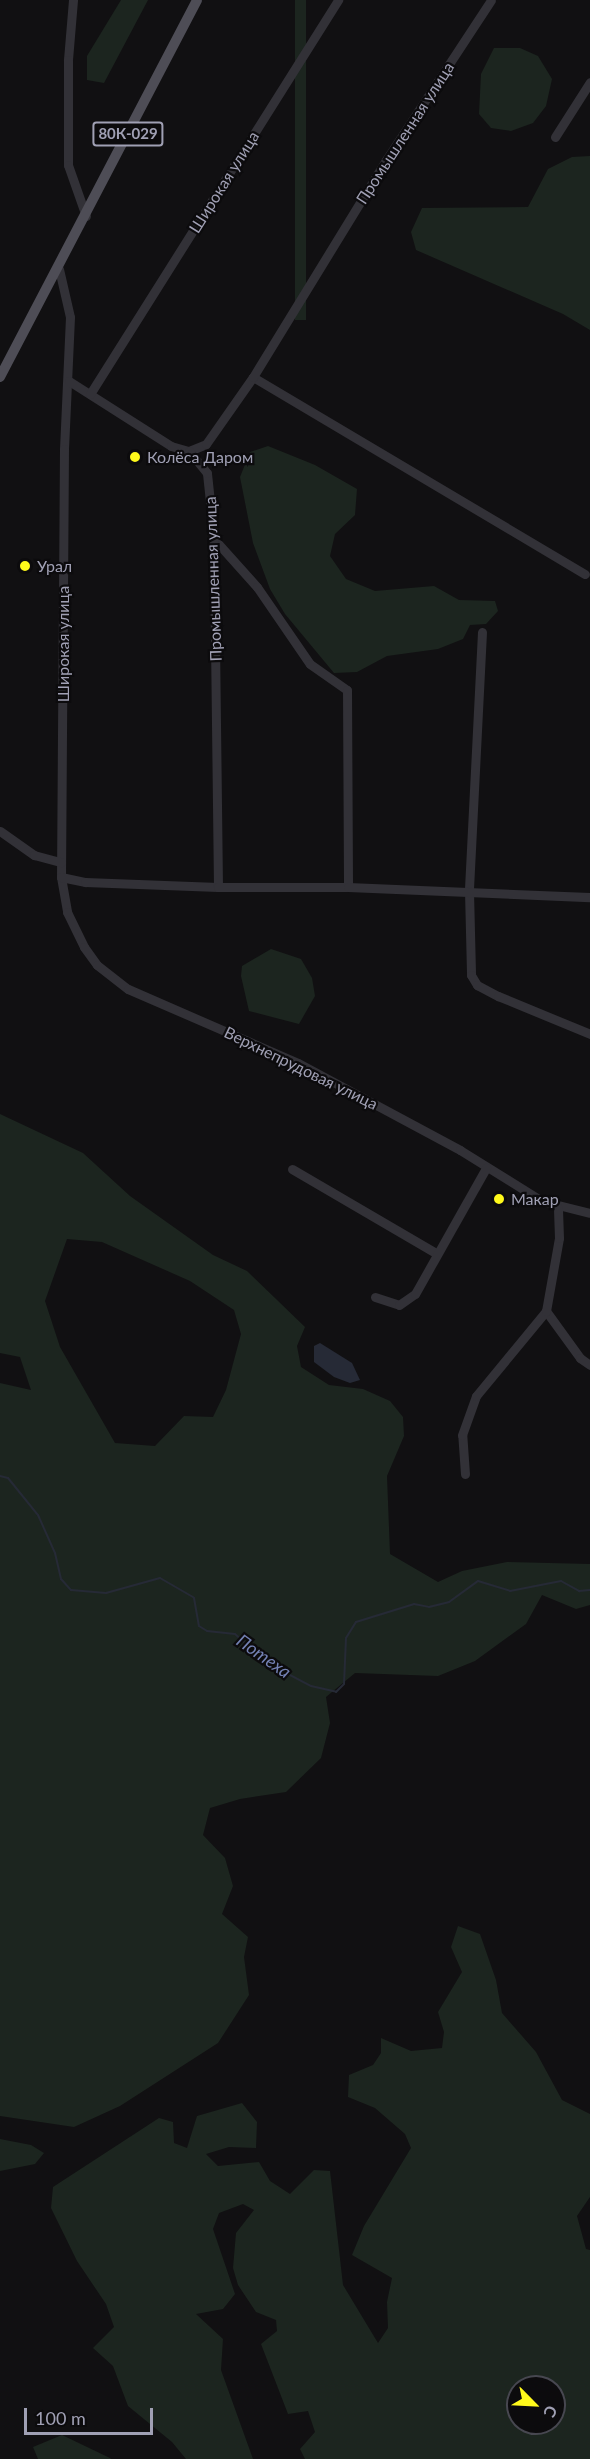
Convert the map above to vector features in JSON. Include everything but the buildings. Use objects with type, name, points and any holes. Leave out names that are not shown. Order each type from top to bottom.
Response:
[{"type":"main road","name":"80К-029","points":[[0,377],[59,269],[197,0]]},
{"type":"street","points":[[73,0],[68,60],[68,165],[86,216]]},
{"type":"street","name":"Широкая улица","points":[[90,394],[338,0]]},
{"type":"street","name":"Промышленная улица","points":[[218,886],[214,539],[207,473],[189,451],[214,435],[253,377],[386,160],[491,0]]},
{"type":"street","points":[[555,137],[590,82]]},
{"type":"street","name":"Широкая улица","points":[[59,269],[70,317],[69,381],[64,449],[61,877]]},
{"type":"street","points":[[253,377],[585,574]]},
{"type":"street","points":[[69,381],[171,446],[189,451]]},
{"type":"street","points":[[214,539],[257,586],[310,664],[347,690],[348,887]]},
{"type":"street","points":[[482,632],[469,891],[473,981],[498,996],[590,1034]]},
{"type":"street","points":[[0,831],[34,855],[61,862]]},
{"type":"street","points":[[61,877],[84,882],[348,887],[590,897]]},
{"type":"street","name":"Верхнепрудовая улица","points":[[61,877],[74,929],[91,956],[110,977],[158,1004],[298,1063],[558,1208],[590,1213]]},
{"type":"street","points":[[375,1297],[399,1305],[408,1302],[486,1168]]},
{"type":"street","points":[[292,1169],[436,1253]]},
{"type":"street","points":[[465,1474],[462,1435],[476,1396],[546,1311],[559,1238],[558,1208]]},
{"type":"street","points":[[546,1311],[580,1358],[590,1365]]},
{"type":"shaded area","points":[[121,0],[148,0],[104,83],[87,80],[87,56]]},
{"type":"shaded area","points":[[295,0],[306,0],[306,320],[295,320]]},
{"type":"shaded area","points":[[494,48],[520,48],[538,56],[552,79],[546,106],[533,123],[511,131],[491,128],[479,114],[481,74]]},
{"type":"shaded area","points":[[590,156],[590,330],[563,314],[416,250],[411,232],[422,208],[528,207],[548,169],[572,157]]},
{"type":"shaded area","points":[[268,446],[315,465],[357,489],[355,515],[335,534],[330,556],[346,579],[375,591],[434,586],[459,600],[495,601],[498,611],[486,624],[470,625],[463,639],[438,649],[387,656],[357,672],[334,673],[285,614],[270,589],[253,543],[240,477],[250,452]]},
{"type":"shaded area","points":[[271,949],[301,959],[312,978],[315,996],[299,1024],[249,1011],[241,976],[242,966]]},
{"type":"shaded area","points":[[0,1114],[83,1153],[130,1196],[213,1255],[247,1271],[305,1327],[297,1346],[301,1367],[329,1385],[363,1389],[390,1401],[403,1417],[404,1436],[387,1476],[390,1554],[438,1582],[462,1571],[507,1562],[590,1564],[590,1605],[576,1609],[542,1595],[526,1624],[475,1661],[438,1676],[355,1673],[326,1697],[330,1723],[321,1758],[286,1792],[240,1799],[210,1808],[203,1835],[225,1858],[233,1886],[222,1914],[248,1937],[244,1957],[249,1995],[218,2043],[120,2106],[74,2127],[0,2116],[0,1383],[31,1390],[20,1357],[0,1353]],"holes":[[[67,1239],[102,1242],[190,1281],[234,1310],[241,1334],[226,1390],[213,1417],[184,1416],[155,1446],[115,1443],[60,1347],[45,1301]]]},
{"type":"shaded area","points":[[458,1926],[480,1934],[496,1980],[502,2013],[536,2052],[562,2100],[590,2114],[590,2197],[577,2216],[586,2249],[590,2250],[590,2459],[305,2459],[300,2449],[315,2432],[308,2411],[288,2414],[261,2344],[277,2331],[276,2320],[256,2312],[238,2285],[233,2268],[236,2233],[254,2210],[243,2204],[219,2213],[213,2229],[235,2294],[223,2309],[196,2314],[223,2339],[221,2370],[253,2459],[186,2459],[172,2442],[128,2406],[113,2366],[93,2348],[114,2327],[106,2304],[77,2261],[51,2208],[53,2187],[159,2118],[173,2122],[174,2143],[187,2148],[197,2116],[242,2103],[257,2122],[256,2148],[229,2147],[206,2154],[218,2166],[259,2162],[270,2181],[290,2194],[314,2170],[330,2171],[343,2285],[378,2343],[388,2328],[387,2302],[392,2278],[352,2255],[364,2226],[411,2148],[405,2134],[375,2108],[348,2097],[349,2075],[373,2065],[381,2053],[381,2038],[411,2051],[442,2048],[444,2032],[438,2012],[462,1972],[451,1947]]},
{"type":"shaded area","points":[[0,2139],[31,2145],[44,2153],[35,2164],[0,2171]]},
{"type":"shaded area","points":[[62,2435],[111,2459],[38,2459],[33,2447]]},
{"type":"water","points":[[320,1343],[352,1363],[360,1380],[350,1383],[334,1377],[314,1362],[314,1346]]},
{"type":"waterway","name":"Потеха","points":[[0,1476],[8,1478],[38,1515],[55,1553],[61,1579],[71,1590],[106,1593],[160,1578],[194,1598],[199,1626],[207,1631],[235,1634],[269,1664],[311,1686],[336,1692],[344,1684],[346,1638],[356,1622],[414,1604],[429,1607],[449,1602],[478,1581],[510,1591],[561,1581],[579,1591],[590,1590]]},
{"type":"place","name":"Колёса Даром","points":[[135,457]]},
{"type":"place","name":"Урал","points":[[25,566]]},
{"type":"place","name":"Макар","points":[[499,1199]]}]
